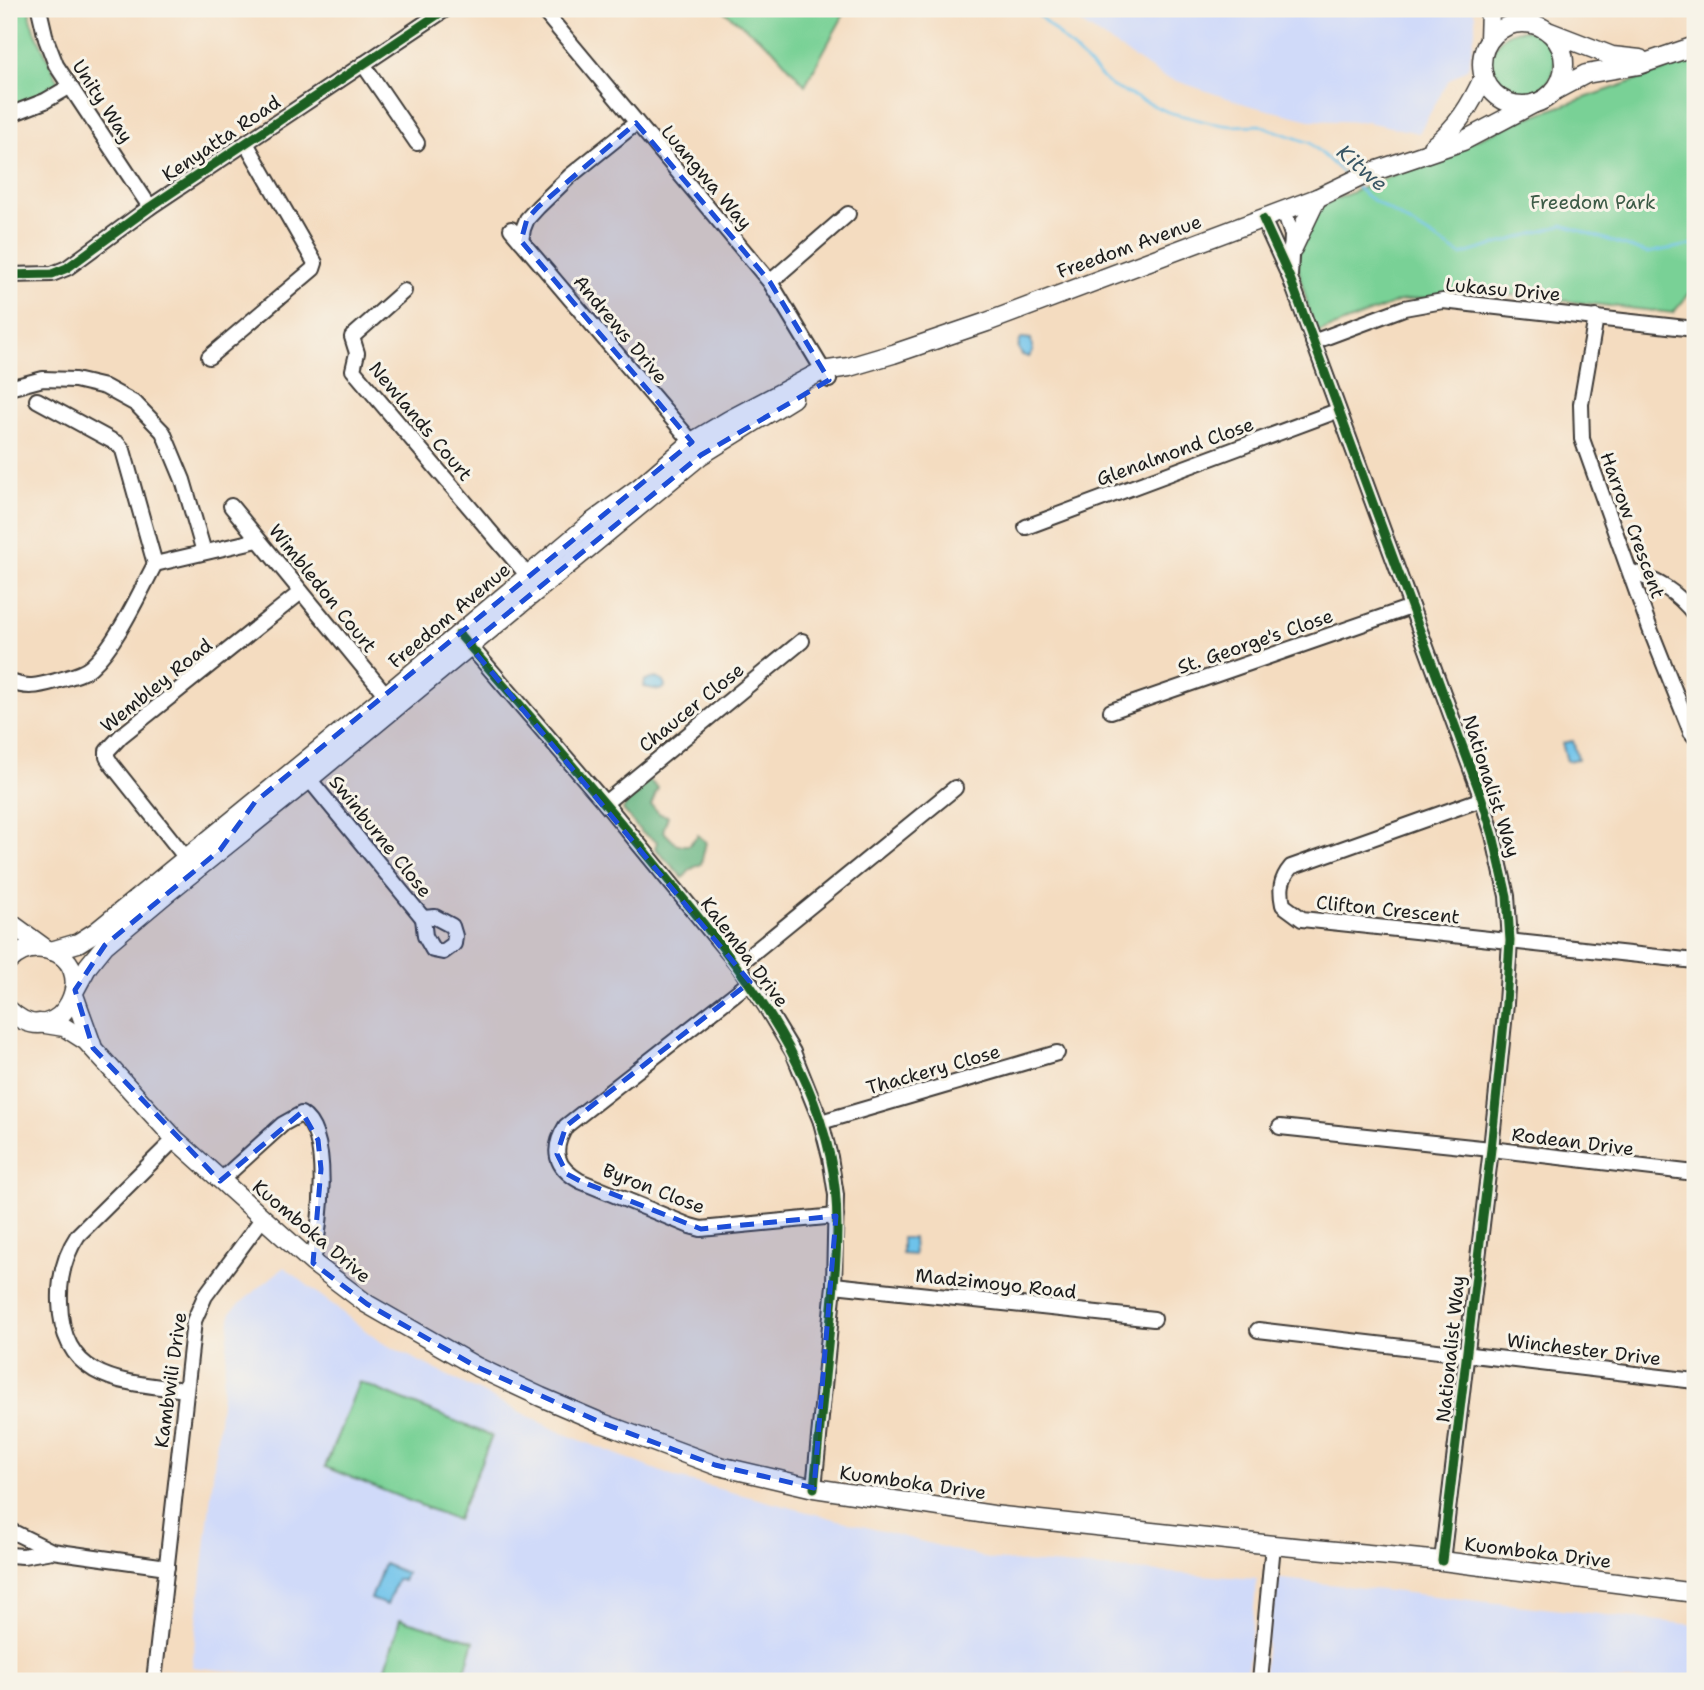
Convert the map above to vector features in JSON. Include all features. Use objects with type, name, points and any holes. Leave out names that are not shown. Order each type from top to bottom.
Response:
[{"type":"main road","points":[[1490,9],[1489,40],[1482,58],[1484,76],[1498,97],[1510,103],[1535,103],[1586,74],[1639,65],[1695,47]]},
{"type":"main road","points":[[1513,9],[1541,28],[1561,48],[1563,71],[1554,91]]},
{"type":"main road","points":[[1489,40],[1496,32],[1516,24],[1541,28],[1612,56],[1650,61]]},
{"type":"main road","name":"Freedom Avenue","points":[[1420,156],[1457,124],[1469,107],[1484,76]]},
{"type":"main road","name":"Freedom Avenue","points":[[101,938],[186,859],[255,802],[386,695],[464,640],[528,576],[592,522],[697,449],[783,403],[825,376],[987,322],[1263,219],[1317,198],[1369,173],[1488,129],[1535,103]]},
{"type":"main road","points":[[1293,248],[1317,198]]},
{"type":"main road","name":"Freedom Avenue","points":[[101,938],[220,850],[309,779],[464,640],[697,449]]},
{"type":"main road","points":[[220,850],[255,802]]},
{"type":"main road","points":[[9,922],[65,961],[71,969],[74,993],[93,1048]]},
{"type":"main road","points":[[9,937],[9,952]]},
{"type":"main road","points":[[9,961],[24,950],[49,950],[101,938]]},
{"type":"main road","points":[[9,1010],[18,1018],[33,1023],[51,1021],[61,1015],[69,1006],[101,938]]},
{"type":"main road","points":[[9,1021],[64,1027],[75,1032],[93,1048]]},
{"type":"main road","name":"Kuomboka Drive","points":[[93,1048],[131,1093],[220,1181],[313,1263],[368,1304],[477,1367],[541,1397],[715,1465],[814,1489],[993,1515],[1442,1561],[1695,1593]]},
{"type":"street","name":"Unity Way","points":[[39,9],[50,51],[69,87],[150,207]]},
{"type":"street","name":"Kenyatta Road","points":[[9,275],[59,272],[150,207],[446,9]]},
{"type":"street","name":"Luangwa Way","points":[[542,9],[770,282],[825,376]]},
{"type":"street","points":[[363,64],[417,143]]},
{"type":"street","points":[[9,115],[45,101],[69,87]]},
{"type":"street","points":[[522,241],[527,219],[538,207],[570,176],[636,123]]},
{"type":"street","points":[[209,357],[313,269],[316,263],[246,142]]},
{"type":"street","points":[[1284,210],[1291,230],[1293,248],[1290,278]]},
{"type":"street","points":[[770,282],[848,214]]},
{"type":"street","name":"Nationalist Way","points":[[1263,219],[1290,278],[1482,799],[1507,896],[1510,942],[1506,1003],[1468,1355],[1442,1561]]},
{"type":"street","name":"Andrews Drive","points":[[511,229],[697,449]]},
{"type":"street","name":"Newlands Court","points":[[404,290],[352,337],[357,353],[353,370],[528,576]]},
{"type":"street","name":"Lukasu Drive","points":[[1312,342],[1404,308],[1443,301],[1695,329]]},
{"type":"street","name":"Harrow Crescent","points":[[1596,317],[1581,404],[1582,439],[1650,629],[1695,737]]},
{"type":"street","points":[[9,388],[43,379],[75,380],[105,387],[136,404],[163,432],[183,480],[204,552]]},
{"type":"street","points":[[9,681],[19,686],[35,687],[80,674],[91,667],[113,639],[155,564],[123,450],[118,444],[37,400]]},
{"type":"street","name":"Glenalmond Close","points":[[1026,527],[1337,411]]},
{"type":"street","name":"Wimbledon Court","points":[[231,506],[386,695]]},
{"type":"street","points":[[155,564],[258,540]]},
{"type":"street","points":[[1630,571],[1659,582],[1676,593],[1695,615]]},
{"type":"street","name":"Wembley Road","points":[[186,859],[112,765],[107,751],[121,736],[302,592]]},
{"type":"street","name":"St. George's Close","points":[[1111,711],[1411,607]]},
{"type":"street","name":"Kalemba Drive","points":[[464,640],[605,803],[738,965],[793,1052],[821,1122],[830,1157],[836,1216],[834,1285],[814,1489]]},
{"type":"street","name":"Chaucer Close","points":[[605,803],[802,641]]},
{"type":"street","name":"Swinburne Close","points":[[309,779],[423,918]]},
{"type":"street","points":[[738,965],[955,789]]},
{"type":"street","name":"Clifton Crescent","points":[[1482,799],[1291,867],[1284,875],[1280,889],[1283,905],[1302,919],[1695,961]]},
{"type":"street","name":"Byron Close","points":[[750,982],[566,1126],[559,1137],[557,1154],[560,1165],[567,1174],[690,1226],[714,1228],[836,1216]]},
{"type":"street","name":"Thackery Close","points":[[821,1122],[1057,1053]]},
{"type":"street","points":[[220,1181],[283,1124],[301,1114],[313,1124],[318,1139],[321,1169],[319,1221],[313,1263]]},
{"type":"street","name":"Rodean Drive","points":[[1280,1127],[1695,1173]]},
{"type":"street","points":[[175,1139],[78,1235],[67,1254],[61,1274],[60,1310],[67,1342],[79,1359],[90,1368],[119,1381],[186,1390]]},
{"type":"street","name":"Kambwili Drive","points":[[154,1681],[194,1321],[205,1296],[262,1219]]},
{"type":"street","name":"Madzimoyo Road","points":[[834,1285],[1154,1319]]},
{"type":"street","points":[[1258,1330],[1468,1355]]},
{"type":"street","name":"Winchester Drive","points":[[1468,1355],[1695,1381]]},
{"type":"street","points":[[9,1530],[52,1551]]},
{"type":"street","points":[[1260,1681],[1273,1545]]},
{"type":"street","points":[[9,1555],[23,1556],[52,1551],[167,1566]]},
{"type":"highlighted area","points":[[636,123],[770,282],[829,380],[701,455],[469,645],[750,982],[566,1126],[557,1154],[567,1174],[580,1181],[701,1229],[836,1216],[814,1488],[715,1465],[602,1423],[477,1367],[367,1304],[313,1263],[321,1169],[318,1140],[302,1112],[220,1181],[93,1048],[75,990],[105,945],[220,850],[255,802],[692,442],[521,241],[527,219],[538,207]]},
{"type":"shaded area","points":[[1059,9],[1473,9],[1475,31],[1468,68],[1448,81],[1419,133],[1367,122],[1310,120],[1248,105],[1162,76]]},
{"type":"shaded area","points":[[284,1267],[379,1341],[562,1433],[677,1478],[993,1560],[1257,1579],[1246,1681],[323,1681],[192,1667],[231,1311]]},
{"type":"shaded area","points":[[1273,1578],[1695,1625],[1695,1681],[1263,1681]]},
{"type":"green space","points":[[9,9],[30,9],[31,22],[60,85],[27,106],[9,110]]},
{"type":"green space","points":[[721,9],[847,9],[805,85],[772,48]]},
{"type":"green space","points":[[1523,30],[1546,39],[1555,62],[1546,85],[1523,94],[1500,85],[1491,62],[1500,39]]},
{"type":"green space","name":"Freedom Park","points":[[1695,60],[1695,287],[1673,313],[1484,292],[1400,301],[1315,334],[1296,260],[1320,206],[1524,119]]},
{"type":"green space","points":[[644,776],[658,788],[651,805],[660,814],[668,816],[663,831],[677,845],[689,845],[698,835],[706,842],[701,864],[691,869],[683,878],[655,848],[657,842],[641,832],[623,810],[630,797],[623,792]]},
{"type":"green space","points":[[359,1382],[492,1436],[457,1520],[325,1467]]},
{"type":"green space","points":[[400,1619],[474,1641],[462,1681],[432,1681],[386,1668]]},
{"type":"water","points":[[1022,338],[1031,339],[1033,352],[1029,357],[1022,355],[1020,350]]},
{"type":"water","points":[[657,678],[664,682],[665,687],[660,690],[644,687],[645,680]]},
{"type":"water","points":[[1573,741],[1578,759],[1567,761],[1562,743]]},
{"type":"water","points":[[902,1238],[913,1238],[914,1255],[902,1254]]},
{"type":"water","points":[[384,1564],[406,1573],[403,1581],[397,1579],[387,1605],[371,1599]]},
{"type":"waterway","name":"Kitwe","points":[[1032,9],[1111,86],[1168,112],[1231,126],[1259,125],[1310,143],[1345,175]]},
{"type":"waterway","name":"Kitwe","points":[[1357,187],[1368,197],[1461,255],[1563,225],[1647,253],[1695,244]]},
{"type":"cycle path","points":[[9,275],[52,274],[67,268],[150,207],[446,9]]},
{"type":"cycle path","points":[[1263,219],[1290,278],[1482,799],[1507,896],[1510,941],[1506,1003],[1442,1561]]},
{"type":"cycle path","points":[[459,634],[607,806],[709,931],[760,1000],[783,1036],[802,1074],[818,1114],[830,1156],[837,1223],[834,1291],[814,1488]]}]
